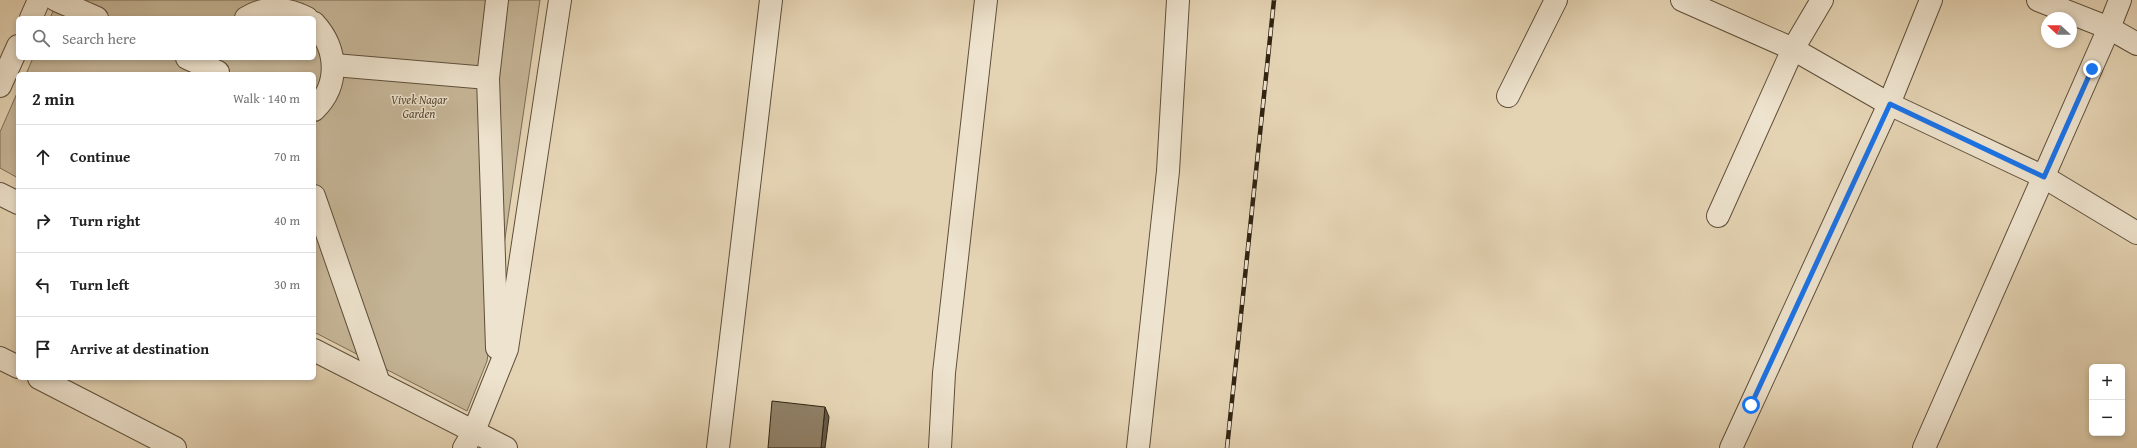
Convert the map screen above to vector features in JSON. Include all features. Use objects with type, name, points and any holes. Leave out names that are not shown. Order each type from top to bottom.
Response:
[{"type":"street","points":[[32,16],[39,0]]},
{"type":"street","points":[[56,0],[92,16]]},
{"type":"street","points":[[497,0],[488,78],[497,373]]},
{"type":"street","points":[[469,440],[507,349],[560,0]]},
{"type":"street","points":[[718,448],[772,0]]},
{"type":"street","points":[[940,448],[944,373],[986,0]]},
{"type":"street","points":[[1138,448],[1168,171],[1178,0]]},
{"type":"street","points":[[1508,96],[1556,0]]},
{"type":"street","points":[[1682,0],[1793,49],[1890,104],[2044,177],[2137,233]]},
{"type":"street","points":[[1718,216],[1793,49],[1822,0]]},
{"type":"street","points":[[1731,448],[1890,104],[1931,0]]},
{"type":"street","points":[[2038,0],[2109,28],[2137,44]]},
{"type":"street","points":[[1924,448],[2044,177],[2120,0]]},
{"type":"street","points":[[250,16],[280,4],[303,16]]},
{"type":"street","points":[[316,26],[323,33],[331,48],[334,66],[332,83],[325,97],[316,108]]},
{"type":"street","points":[[0,86],[16,50]]},
{"type":"street","points":[[193,60],[219,68]]},
{"type":"street","points":[[334,66],[488,78]]},
{"type":"street","points":[[0,194],[16,201]]},
{"type":"street","points":[[316,202],[380,383]]},
{"type":"street","points":[[316,351],[380,383],[469,440],[506,448]]},
{"type":"street","points":[[0,358],[16,367]]},
{"type":"street","points":[[42,380],[175,448]]},
{"type":"green space","name":"Vivek Nagar Garden","points":[[58,0],[540,0],[487,361],[467,411],[316,333],[316,72],[27,72],[32,60],[316,60],[316,16],[51,16]]},
{"type":"green space","points":[[16,96],[16,177],[0,168],[0,132]]},
{"type":"building","points":[[772,401],[825,407],[821,448],[768,448]]},
{"type":"railway","points":[[1227,448],[1274,0]]},
{"type":"route","points":[[1751,405],[1890,104],[2044,177],[2092,69]]}]
